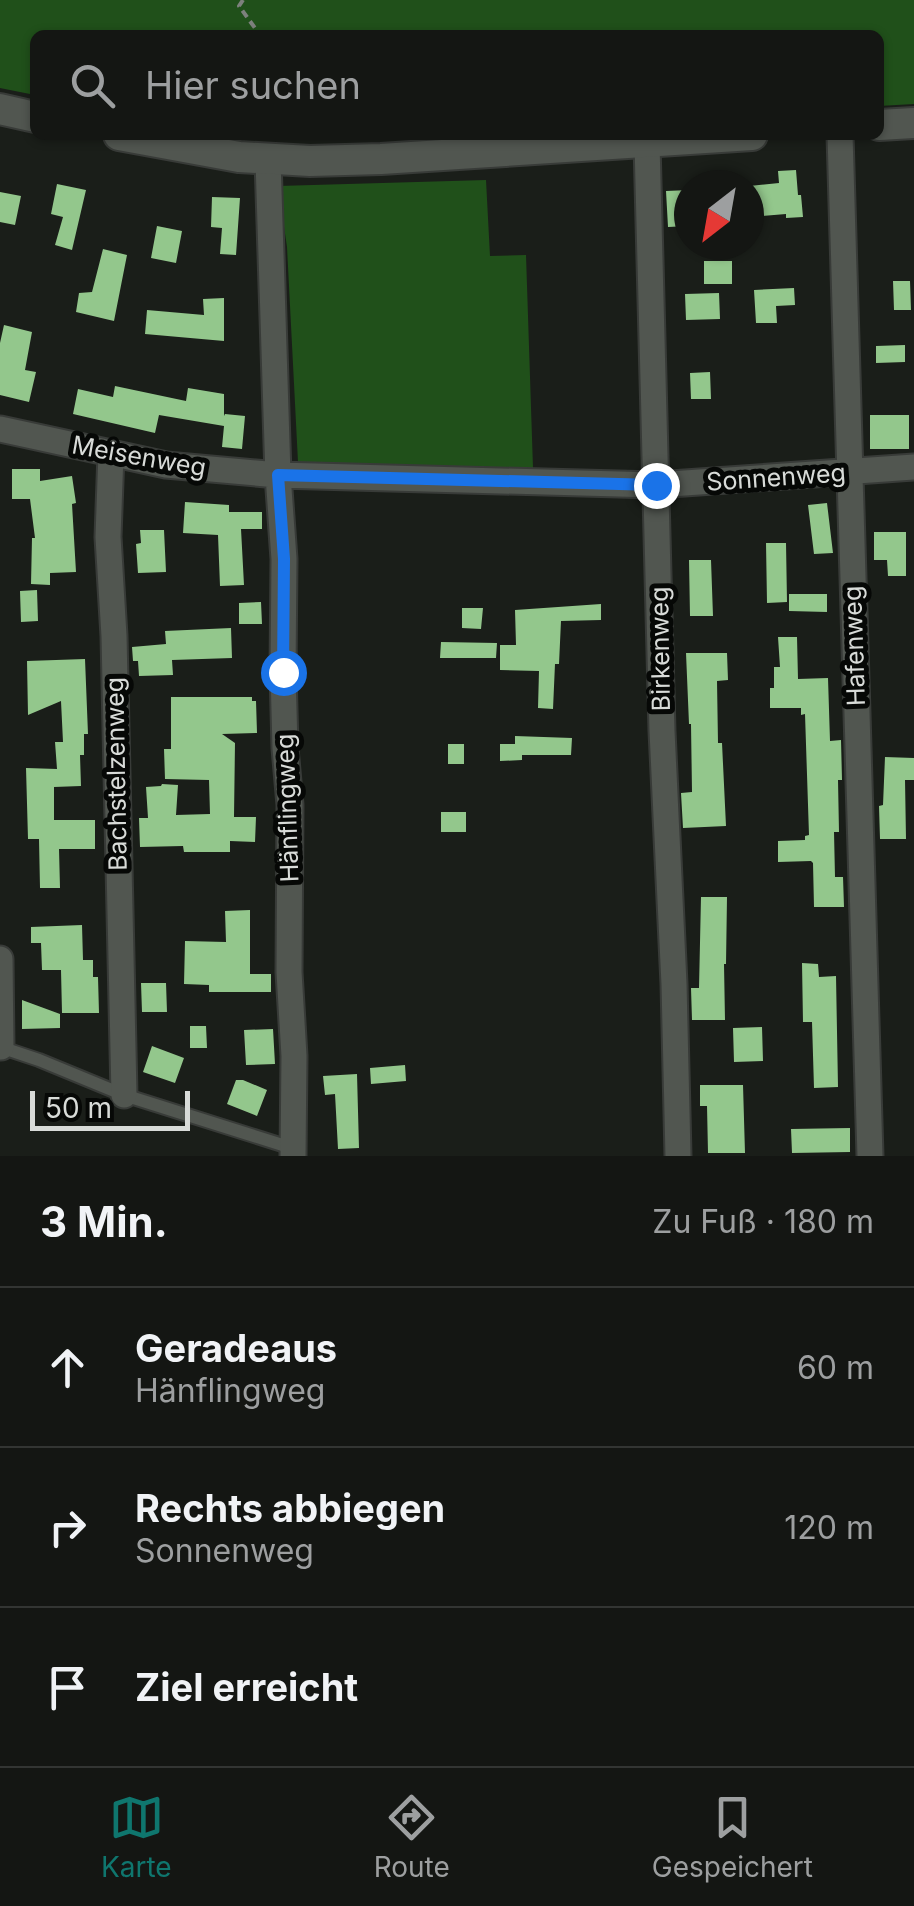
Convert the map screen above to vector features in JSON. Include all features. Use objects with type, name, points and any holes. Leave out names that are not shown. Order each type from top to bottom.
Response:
[{"type":"main road","points":[[0,109],[30,115]]},
{"type":"main road","points":[[884,125],[914,123]]},
{"type":"main road","points":[[144,140],[268,160],[381,159],[677,140]]},
{"type":"street","name":"Hafenweg","points":[[840,140],[870,1156]]},
{"type":"street","name":"Birkenweg","points":[[647,142],[662,731],[678,1156]]},
{"type":"street","name":"Hänflingweg","points":[[268,160],[284,559],[284,729],[290,805],[292,1152]]},
{"type":"street","name":"Meisenweg","points":[[0,429],[166,465],[278,475]]},
{"type":"street","name":"Bachstelzenweg","points":[[111,453],[108,537],[114,636],[124,1095]]},
{"type":"street","name":"Sonnenweg","points":[[278,475],[656,485],[914,467]]},
{"type":"street","points":[[0,959],[0,1047]]},
{"type":"lane","points":[[0,1047],[124,1095],[292,1152]]},
{"type":"path","points":[[243,0],[239,6],[256,30]]},
{"type":"green space","points":[[0,0],[914,0],[914,104],[884,106],[884,30],[30,30],[30,94],[0,88]]},
{"type":"green space","points":[[486,180],[490,256],[526,255],[533,468],[298,462],[287,247],[278,186]]},
{"type":"building","points":[[796,170],[803,217],[764,216],[764,184],[779,183],[778,171]]},
{"type":"building","points":[[57,184],[86,190],[72,250],[55,245],[63,217],[51,214]]},
{"type":"building","points":[[666,191],[674,191],[674,227],[668,227]]},
{"type":"building","points":[[0,192],[21,196],[15,225],[0,222]]},
{"type":"building","points":[[212,197],[240,198],[236,255],[220,254],[222,228],[211,227]]},
{"type":"building","points":[[157,226],[182,231],[176,263],[151,258]]},
{"type":"building","points":[[103,249],[127,255],[114,321],[76,312],[79,293],[92,292]]},
{"type":"building","points":[[704,261],[732,261],[732,284],[704,284]]},
{"type":"building","points":[[893,281],[910,281],[911,310],[894,310]]},
{"type":"building","points":[[794,288],[795,305],[776,306],[777,323],[756,323],[754,290]]},
{"type":"building","points":[[719,293],[720,319],[686,320],[685,294]]},
{"type":"building","points":[[224,298],[224,341],[145,334],[147,310],[204,315],[203,299]]},
{"type":"building","points":[[4,325],[32,332],[25,370],[36,372],[29,402],[0,395]]},
{"type":"building","points":[[905,345],[905,362],[876,363],[876,346]]},
{"type":"building","points":[[710,372],[711,399],[691,399],[690,373]]},
{"type":"building","points":[[115,386],[186,401],[188,388],[224,394],[224,416],[245,416],[242,449],[222,447],[224,426],[159,415],[155,433],[73,414],[78,389],[113,397]]},
{"type":"building","points":[[870,415],[909,415],[909,449],[870,449]]},
{"type":"building","points":[[12,469],[40,469],[40,481],[72,476],[76,572],[50,573],[50,585],[31,584],[35,538],[30,499],[12,499]]},
{"type":"building","points":[[185,502],[229,505],[229,512],[262,512],[262,529],[241,529],[244,585],[220,586],[218,535],[183,533]]},
{"type":"building","points":[[827,503],[833,553],[814,554],[808,505]]},
{"type":"building","points":[[140,530],[164,530],[166,572],[138,573],[136,544],[141,543]]},
{"type":"building","points":[[874,532],[906,532],[906,576],[888,576],[887,560],[874,560]]},
{"type":"building","points":[[766,543],[786,543],[787,602],[767,603]]},
{"type":"building","points":[[689,560],[711,560],[713,616],[690,616]]},
{"type":"building","points":[[37,590],[38,621],[21,622],[20,591]]},
{"type":"building","points":[[789,594],[827,594],[827,612],[789,611]]},
{"type":"building","points":[[261,602],[262,624],[239,624],[239,603]]},
{"type":"building","points":[[601,604],[601,620],[561,621],[553,709],[538,708],[539,671],[500,670],[500,645],[516,645],[515,610]]},
{"type":"building","points":[[462,608],[483,608],[481,629],[462,628]]},
{"type":"building","points":[[231,628],[232,658],[172,660],[173,675],[139,676],[132,647],[166,644],[165,631]]},
{"type":"building","points":[[778,637],[797,637],[798,679],[828,678],[830,741],[841,740],[839,832],[834,832],[835,877],[843,877],[844,907],[814,907],[811,861],[778,862],[778,841],[805,840],[809,835],[805,714],[801,715],[801,708],[770,708],[774,667],[780,667]]},
{"type":"building","points":[[441,642],[497,643],[496,658],[440,658]]},
{"type":"building","points":[[686,653],[727,653],[728,680],[717,681],[726,826],[683,828],[681,793],[692,792]]},
{"type":"building","points":[[85,659],[88,734],[84,734],[84,755],[80,755],[81,786],[54,787],[54,820],[95,820],[95,849],[59,849],[60,888],[40,888],[39,839],[28,839],[26,768],[57,769],[55,742],[63,742],[61,701],[28,715],[27,661]]},
{"type":"building","points":[[171,697],[252,697],[256,701],[257,733],[222,734],[235,743],[234,817],[256,817],[255,842],[230,841],[230,852],[184,852],[183,846],[140,847],[139,818],[148,818],[146,787],[178,785],[176,815],[210,814],[209,780],[165,779],[164,749],[171,749]]},
{"type":"building","points":[[515,736],[572,738],[571,755],[522,755],[522,760],[500,761],[500,744],[515,744]]},
{"type":"building","points":[[448,744],[464,744],[464,764],[448,764]]},
{"type":"building","points":[[885,757],[914,758],[914,780],[905,780],[906,839],[880,839],[879,806],[883,805]]},
{"type":"building","points":[[441,812],[466,812],[466,832],[441,832]]},
{"type":"building","points":[[701,897],[727,897],[725,1020],[692,1020],[691,988],[699,988]]},
{"type":"building","points":[[250,910],[250,974],[271,974],[271,992],[209,992],[209,985],[184,984],[185,941],[226,942],[225,911]]},
{"type":"building","points":[[82,925],[83,960],[93,960],[93,977],[98,977],[99,1013],[62,1013],[61,970],[42,970],[41,943],[31,943],[31,927]]},
{"type":"building","points":[[802,963],[818,964],[819,977],[836,976],[838,1087],[814,1088],[812,1022],[803,1022]]},
{"type":"building","points":[[141,983],[166,983],[167,1012],[142,1012]]},
{"type":"building","points":[[22,1000],[60,1014],[60,1028],[22,1029]]},
{"type":"building","points":[[190,1026],[206,1026],[207,1048],[190,1048]]},
{"type":"building","points":[[762,1027],[763,1061],[734,1062],[733,1028]]},
{"type":"building","points":[[273,1029],[275,1064],[246,1065],[244,1030]]},
{"type":"building","points":[[152,1046],[184,1058],[175,1083],[143,1072]]},
{"type":"building","points":[[405,1065],[406,1081],[371,1084],[370,1068]]},
{"type":"building","points":[[357,1074],[359,1148],[338,1149],[335,1094],[325,1095],[323,1076]]},
{"type":"building","points":[[236,1080],[267,1090],[257,1116],[227,1104]]},
{"type":"building","points":[[700,1085],[743,1085],[745,1153],[708,1153],[707,1106],[700,1106]]},
{"type":"building","points":[[850,1128],[850,1152],[792,1153],[791,1129]]},
{"type":"route","points":[[283,672],[284,559],[278,475],[656,485]]}]
